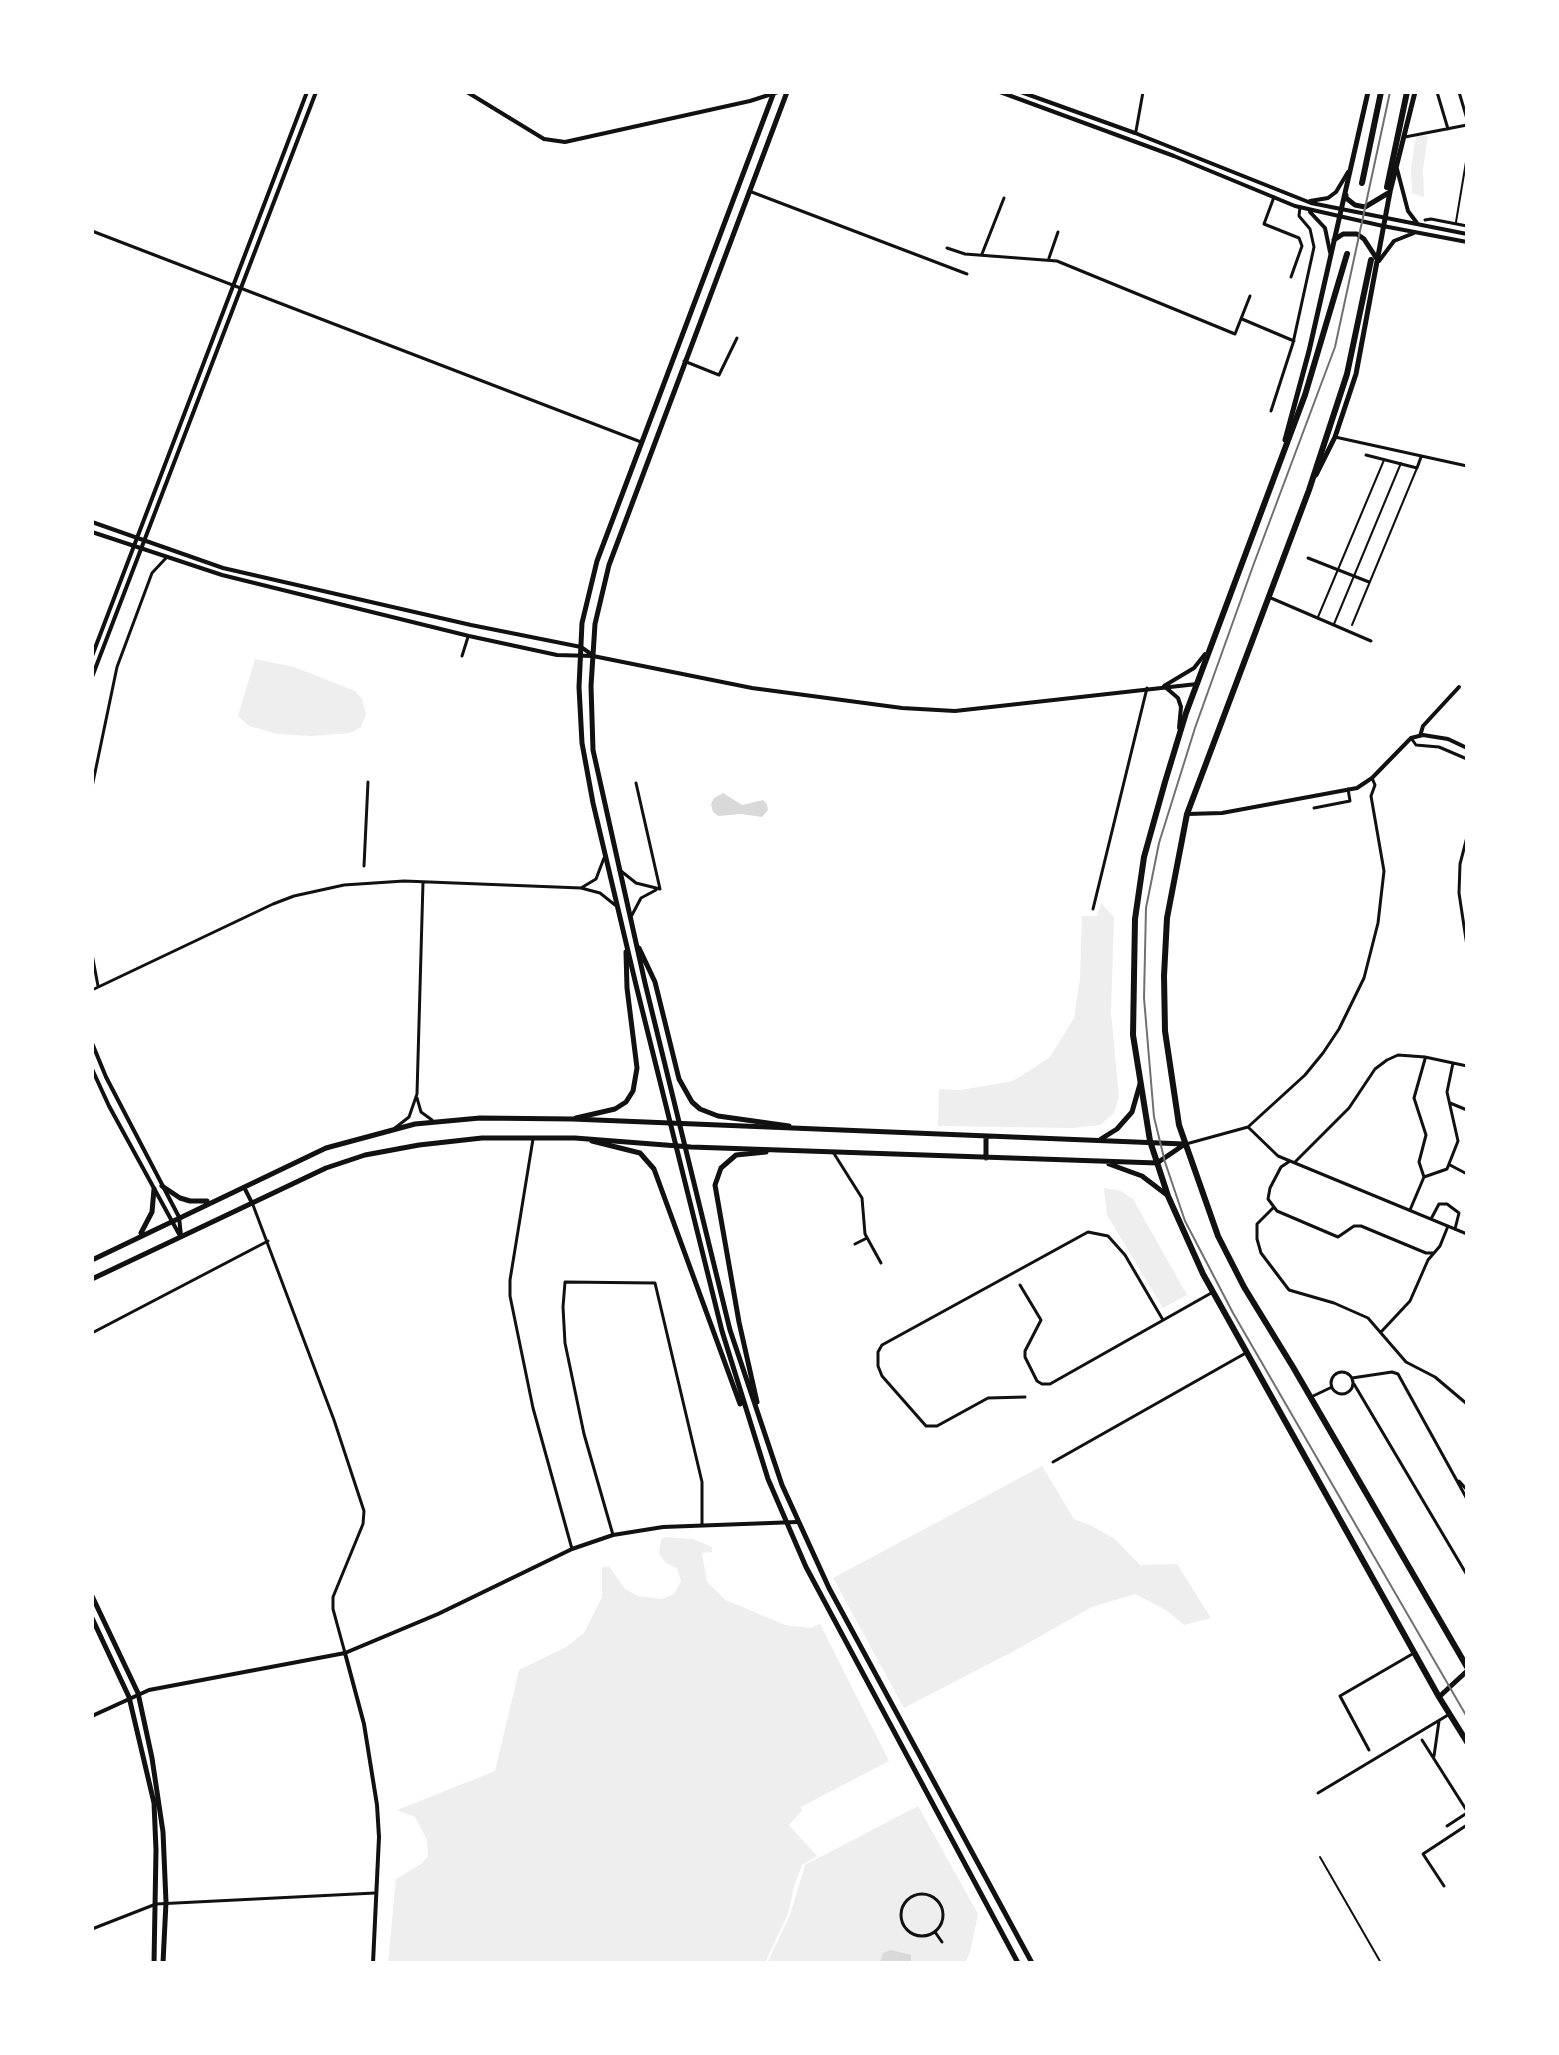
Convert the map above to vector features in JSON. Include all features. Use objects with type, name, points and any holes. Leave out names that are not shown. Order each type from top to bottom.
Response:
[{"type":"highway","points":[[1362,183],[1381,92]]},
{"type":"highway","points":[[1388,190],[1407,92]]},
{"type":"highway","points":[[1347,254],[1315,367],[1197,684],[1144,857],[1135,919],[1133,1035],[1150,1141],[1168,1196],[1213,1292],[1414,1653],[1467,1742]]},
{"type":"highway","points":[[1375,262],[1347,374],[1309,490],[1187,814],[1167,918],[1165,1031],[1179,1125],[1218,1236],[1244,1287],[1311,1397],[1467,1669]]},
{"type":"main road","points":[[756,1444],[722,1331],[605,855],[582,743],[579,687],[582,623],[597,561],[775,92]]},
{"type":"main road","points":[[787,92],[612,555],[595,624],[591,718],[593,750],[630,920],[730,1330],[766,1442],[797,1522],[829,1588],[1032,1963]]},
{"type":"main road","points":[[1281,456],[1309,351],[1368,92]]},
{"type":"main road","points":[[1309,490],[1335,437],[1356,374],[1388,190],[1415,92]]},
{"type":"main road","points":[[1345,187],[1346,198],[1355,205],[1365,207],[1388,190]]},
{"type":"main road","points":[[1334,240],[1343,234],[1357,234],[1364,239],[1375,262]]},
{"type":"main road","points":[[635,940],[650,966],[679,1079],[692,1102],[718,1116],[802,1128]]},
{"type":"main road","points":[[572,1119],[615,1109],[626,1102],[633,1091],[637,1068],[627,988],[626,943]]},
{"type":"main road","points":[[1101,1140],[1117,1129],[1132,1112],[1140,1083]]},
{"type":"main road","points":[[92,1260],[326,1148],[395,1128],[436,1122],[480,1118],[572,1119],[1185,1144]]},
{"type":"main road","points":[[986,1136],[986,1158]]},
{"type":"main road","points":[[92,1279],[303,1177],[365,1155],[419,1145],[482,1138],[575,1138],[691,1147],[1157,1163],[1185,1144]]},
{"type":"main road","points":[[575,1138],[629,1148],[646,1157],[654,1169],[786,1523],[806,1567],[1018,1963]]},
{"type":"main road","points":[[766,1442],[739,1322],[715,1185],[721,1168],[736,1155],[799,1150]]},
{"type":"main road","points":[[1105,1163],[1142,1176],[1168,1196]]},
{"type":"main road","points":[[162,1186],[190,1201],[212,1200]]},
{"type":"main road","points":[[136,1238],[149,1222],[154,1189]]},
{"type":"main road","points":[[92,1596],[138,1693],[163,1832],[166,1902],[163,1963]]},
{"type":"main road","points":[[92,1618],[129,1697],[154,1803],[154,1963]]},
{"type":"main road","points":[[1439,1697],[1467,1669]]},
{"type":"street","points":[[92,656],[307,92]]},
{"type":"street","points":[[92,677],[316,92]]},
{"type":"street","points":[[467,92],[534,134],[554,142],[579,140],[775,92]]},
{"type":"street","points":[[1000,92],[1174,156],[1302,208],[1317,217],[1325,228],[1330,260]]},
{"type":"street","points":[[1021,92],[1340,213]]},
{"type":"street","points":[[1135,133],[1143,92]]},
{"type":"street","points":[[1437,92],[1448,129]]},
{"type":"street","points":[[1459,92],[1467,119]]},
{"type":"street","points":[[1029,103],[1032,96]]},
{"type":"street","points":[[1405,137],[1467,125]]},
{"type":"street","points":[[1174,156],[1177,150]]},
{"type":"street","points":[[1397,166],[1408,211],[1419,225]]},
{"type":"street","points":[[1304,201],[1319,200],[1336,192],[1349,170]]},
{"type":"street","points":[[749,191],[967,274]]},
{"type":"street","points":[[1274,197],[1264,224],[1299,238],[1302,246],[1291,277]]},
{"type":"street","points":[[982,255],[1004,198]]},
{"type":"street","points":[[1302,208],[1340,213],[1467,242]]},
{"type":"street","points":[[1271,411],[1294,341],[1314,247],[1310,229],[1299,216],[1302,208]]},
{"type":"street","points":[[1425,220],[1467,226]]},
{"type":"street","points":[[1384,223],[1419,225],[1467,234]]},
{"type":"street","points":[[92,231],[641,442]]},
{"type":"street","points":[[1048,259],[1058,232]]},
{"type":"street","points":[[1375,262],[1394,241],[1416,232]]},
{"type":"street","points":[[947,248],[982,255],[1048,259],[1077,268],[1235,334],[1250,296]]},
{"type":"street","points":[[1241,318],[1294,341]]},
{"type":"street","points":[[684,361],[719,375],[737,338]]},
{"type":"street","points":[[1335,437],[1467,466]]},
{"type":"street","points":[[1366,455],[1417,468],[1422,456]]},
{"type":"street","points":[[92,522],[223,568],[581,647],[593,656]]},
{"type":"street","points":[[92,532],[250,583],[469,636],[557,655],[593,656],[735,686],[902,708],[955,711],[1197,684]]},
{"type":"street","points":[[92,787],[117,667],[152,573],[166,558]]},
{"type":"street","points":[[1308,558],[1369,582]]},
{"type":"street","points":[[1268,597],[1371,641]]},
{"type":"street","points":[[1164,686],[1203,659],[1215,634]]},
{"type":"street","points":[[462,656],[469,636]]},
{"type":"street","points":[[1164,686],[1174,692],[1181,707],[1178,741]]},
{"type":"street","points":[[1420,736],[1423,726],[1459,687]]},
{"type":"street","points":[[1093,909],[1147,688]]},
{"type":"street","points":[[1187,814],[1218,814],[1357,788],[1372,778],[1411,738],[1448,739],[1467,748]]},
{"type":"street","points":[[1411,738],[1416,745],[1439,747],[1467,759]]},
{"type":"street","points":[[1185,1144],[1248,1127],[1305,1075],[1339,1029],[1364,978],[1378,923],[1384,871],[1371,796],[1375,785],[1372,778]]},
{"type":"street","points":[[364,866],[368,782]]},
{"type":"street","points":[[636,783],[660,889]]},
{"type":"street","points":[[1314,808],[1350,801],[1348,789]]},
{"type":"street","points":[[1467,837],[1460,864],[1459,893],[1467,946]]},
{"type":"street","points":[[581,888],[596,879],[605,855]]},
{"type":"street","points":[[617,863],[628,878],[660,889]]},
{"type":"street","points":[[423,882],[417,1094],[421,1112],[436,1122]]},
{"type":"street","points":[[92,990],[294,896],[344,885],[423,882],[581,888],[600,893],[618,907]]},
{"type":"street","points":[[630,920],[641,898],[660,889]]},
{"type":"street","points":[[92,954],[98,987]]},
{"type":"street","points":[[92,1043],[106,1077],[179,1217],[181,1236]]},
{"type":"street","points":[[1433,1253],[1426,1253],[1361,1226],[1354,1226],[1338,1237],[1286,1216],[1268,1199],[1270,1188],[1281,1167],[1292,1162],[1349,1108],[1375,1069],[1398,1055],[1467,1066]]},
{"type":"street","points":[[1410,1210],[1424,1177],[1419,1162],[1426,1135],[1414,1098],[1425,1057]]},
{"type":"street","points":[[1424,1177],[1443,1172],[1450,1165],[1458,1141],[1447,1082],[1454,1062]]},
{"type":"street","points":[[92,1069],[181,1236]]},
{"type":"street","points":[[395,1128],[409,1117],[417,1094]]},
{"type":"street","points":[[1450,1103],[1467,1110]]},
{"type":"street","points":[[1248,1127],[1278,1156],[1467,1234]]},
{"type":"street","points":[[1458,1131],[1466,1129]]},
{"type":"street","points":[[533,1139],[510,1296],[533,1408],[572,1549]]},
{"type":"street","points":[[833,1152],[862,1198],[867,1238],[881,1263]]},
{"type":"street","points":[[1450,1165],[1467,1174]]},
{"type":"street","points":[[244,1186],[268,1241],[364,1511],[363,1524],[333,1597],[333,1609],[364,1724],[377,1805],[373,1963]]},
{"type":"street","points":[[1431,1219],[1439,1204],[1447,1204],[1459,1213],[1455,1229]]},
{"type":"street","points":[[1274,1207],[1261,1218],[1256,1230],[1261,1253],[1274,1268],[1277,1278],[1289,1290],[1334,1303],[1368,1318],[1406,1362],[1435,1377],[1467,1404]]},
{"type":"street","points":[[1381,1332],[1410,1301],[1448,1226]]},
{"type":"street","points":[[1025,1397],[988,1398],[937,1426],[926,1426],[882,1376],[878,1352],[882,1345],[1088,1232],[1108,1236],[1125,1255],[1163,1320]]},
{"type":"street","points":[[855,1244],[867,1238]]},
{"type":"street","points":[[92,1333],[268,1241]]},
{"type":"street","points":[[613,1535],[584,1434],[565,1343],[565,1282],[655,1283],[702,1482],[702,1524]]},
{"type":"street","points":[[1020,1285],[1041,1320],[1025,1357],[1037,1381],[1042,1384],[1050,1384],[1213,1292]]},
{"type":"street","points":[[1053,1462],[1248,1352]]},
{"type":"street","points":[[1332,1387],[1333,1378],[1338,1373],[1345,1372],[1353,1381],[1467,1575]]},
{"type":"street","points":[[1353,1381],[1383,1372],[1398,1374],[1467,1499]]},
{"type":"street","points":[[1332,1387],[1338,1393],[1345,1394],[1351,1390],[1353,1381]]},
{"type":"street","points":[[1311,1397],[1332,1387]]},
{"type":"street","points":[[1454,1476],[1467,1490]]},
{"type":"street","points":[[92,1716],[138,1693],[345,1653],[438,1614],[572,1549],[613,1535],[702,1524],[797,1522]]},
{"type":"street","points":[[1369,1750],[1340,1696],[1414,1653]]},
{"type":"street","points":[[1318,1793],[1449,1714]]},
{"type":"street","points":[[1434,1759],[1439,1721]]},
{"type":"street","points":[[1422,1740],[1467,1812],[1447,1826]]},
{"type":"street","points":[[1444,1886],[1423,1854],[1466,1827]]},
{"type":"street","points":[[92,1929],[166,1902],[377,1892]]},
{"type":"street","points":[[924,1894],[937,1900],[943,1912],[935,1931],[917,1935],[905,1928],[902,1908],[910,1897],[924,1894]]},
{"type":"street","points":[[894,1918],[901,1917]]},
{"type":"street","points":[[935,1931],[942,1942]]},
{"type":"lane","points":[[1456,224],[1467,156]]},
{"type":"lane","points":[[1317,618],[1384,459]]},
{"type":"lane","points":[[1333,625],[1401,463]]},
{"type":"lane","points":[[1352,625],[1417,468]]},
{"type":"lane","points":[[1320,1857],[1381,1963]]},
{"type":"shaded area","points":[[1416,136],[1428,136],[1423,169],[1424,197],[1412,193],[1411,169]]},
{"type":"shaded area","points":[[255,659],[294,667],[355,691],[362,699],[366,714],[361,727],[350,733],[312,736],[277,734],[249,726],[238,716]]},
{"type":"shaded area","points":[[723,793],[742,805],[763,800],[768,810],[762,817],[741,814],[718,816],[711,804]]},
{"type":"shaded area","points":[[1101,903],[1114,917],[1111,1012],[1119,1097],[1114,1113],[1100,1125],[1074,1128],[938,1126],[939,1089],[960,1090],[1013,1081],[1050,1057],[1074,1018],[1080,978],[1082,916],[1097,916]]},
{"type":"shaded area","points":[[1104,1188],[1121,1191],[1133,1199],[1187,1295],[1163,1308],[1107,1215]]},
{"type":"shaded area","points":[[1042,1466],[1074,1519],[1115,1539],[1140,1565],[1177,1564],[1211,1618],[1184,1625],[1166,1610],[1135,1594],[1092,1607],[904,1708],[833,1578]]},
{"type":"shaded area","points":[[665,1537],[693,1539],[712,1547],[712,1552],[702,1553],[707,1582],[726,1600],[785,1625],[810,1628],[820,1624],[889,1761],[801,1807],[802,1811],[789,1825],[817,1856],[802,1865],[788,1914],[765,1963],[388,1963],[396,1879],[421,1864],[428,1856],[427,1840],[415,1817],[397,1810],[495,1771],[519,1670],[566,1647],[584,1633],[602,1597],[602,1567],[609,1566],[625,1589],[638,1596],[662,1599],[674,1594],[681,1581],[677,1568],[666,1563],[659,1554],[661,1540]]},
{"type":"shaded area","points":[[918,1806],[978,1914],[965,1963],[767,1963],[790,1915],[805,1865]]},
{"type":"shaded area","points":[[891,1950],[911,1955],[911,1963],[880,1963],[883,1953]]},
{"type":"railway","points":[[1390,92],[1335,347],[1195,728],[1159,843],[1146,908],[1144,998],[1154,1117],[1185,1221],[1233,1313],[1467,1717]]}]
